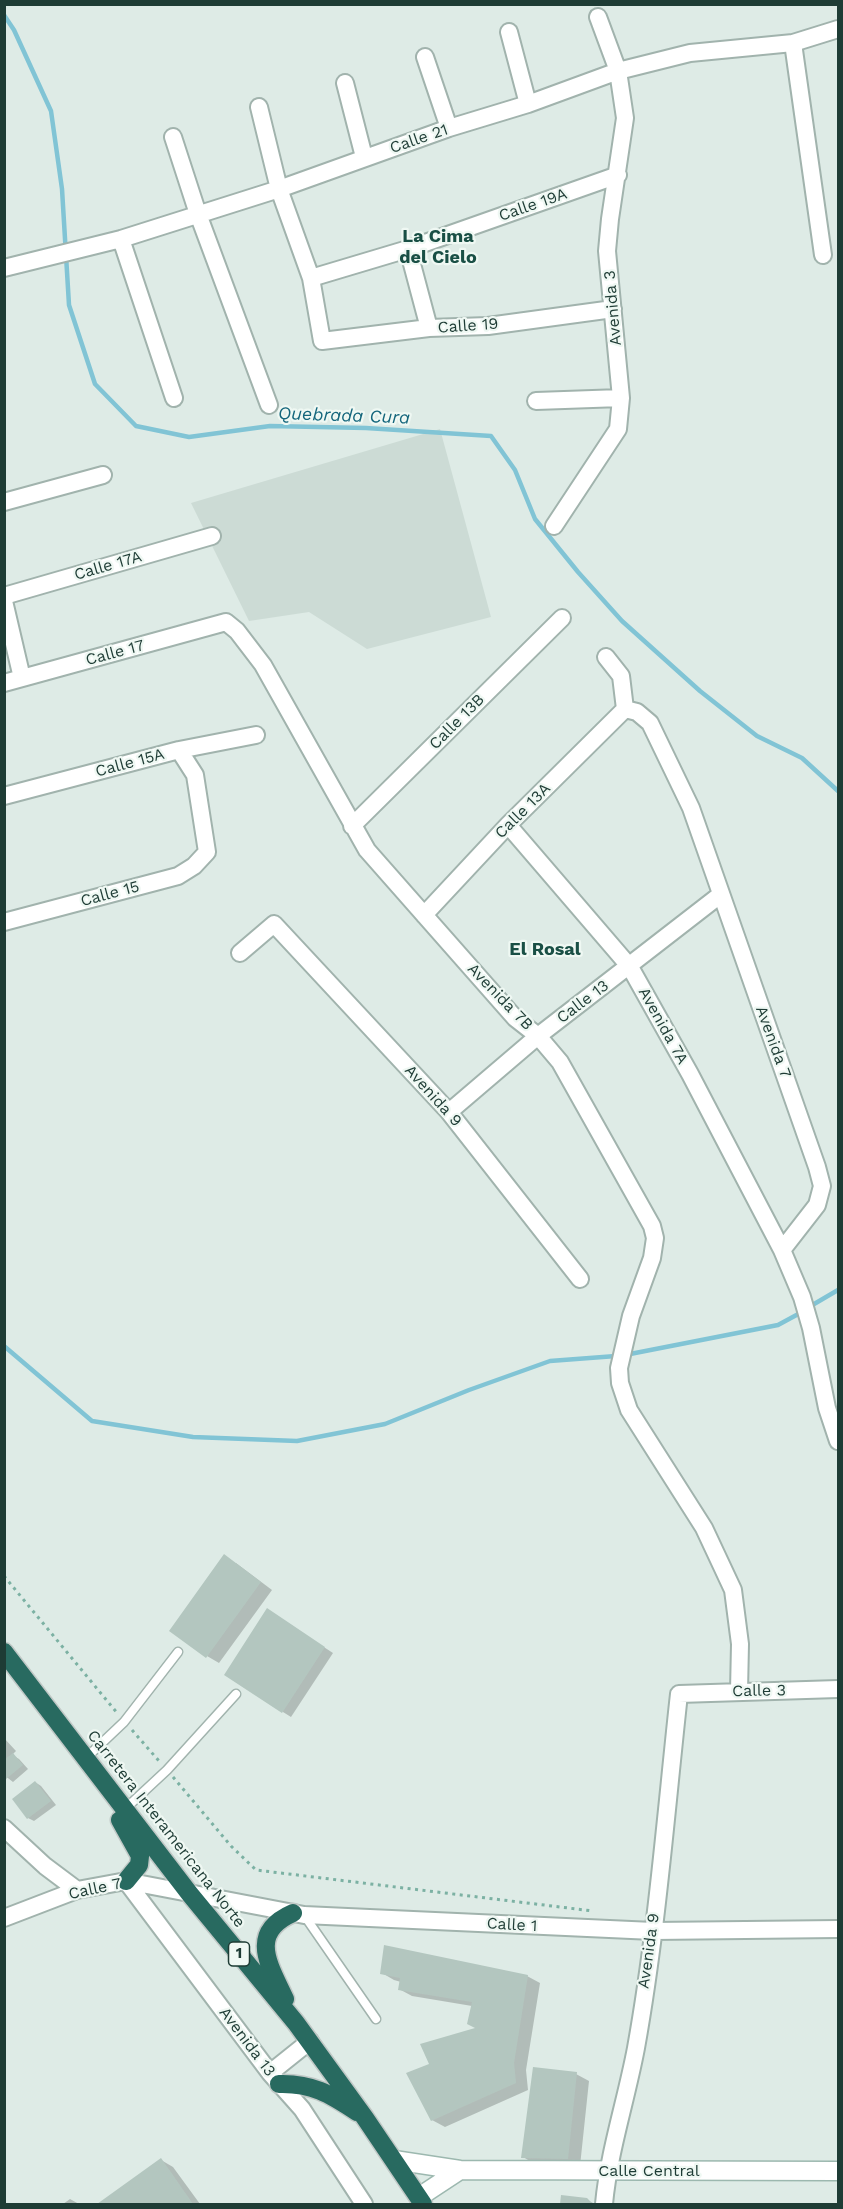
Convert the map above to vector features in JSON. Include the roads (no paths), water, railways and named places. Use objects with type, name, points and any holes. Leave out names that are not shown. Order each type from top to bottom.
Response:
[{"type":"highway","name":"Carretera Interamericana Norte","points":[[4,1652],[189,1893],[310,2041],[421,2201]]},
{"type":"highway","points":[[60,1724],[140,1856],[139,1865],[126,1881]]},
{"type":"highway","points":[[296,2023],[268,1961],[264,1944],[275,1923],[298,1914]]},
{"type":"highway","points":[[274,2078],[311,2086],[365,2118]]},
{"type":"street","name":"Avenida 3","points":[[554,526],[618,429],[621,398],[608,251],[609,219],[618,175],[625,118],[618,71],[598,17]]},
{"type":"street","name":"Calle 21","points":[[4,268],[121,239],[279,189],[618,71],[690,53],[793,43],[838,29]]},
{"type":"street","points":[[509,32],[528,104]]},
{"type":"street","points":[[793,43],[823,255]]},
{"type":"street","points":[[425,57],[449,128]]},
{"type":"street","points":[[345,83],[364,158]]},
{"type":"street","points":[[259,107],[279,189],[311,278]]},
{"type":"street","points":[[173,137],[198,214],[269,405]]},
{"type":"street","name":"Calle 19A","points":[[311,278],[408,249],[618,175]]},
{"type":"street","points":[[121,239],[174,398]]},
{"type":"street","points":[[408,249],[429,328]]},
{"type":"street","name":"Calle 19","points":[[311,278],[322,341],[429,328],[488,326],[613,309]]},
{"type":"street","points":[[536,401],[621,398]]},
{"type":"street","points":[[4,502],[102,475]]},
{"type":"street","name":"Calle 17A","points":[[4,596],[212,536]]},
{"type":"street","points":[[4,601],[22,678]]},
{"type":"street","name":"Calle 13B","points":[[352,826],[562,618]]},
{"type":"street","name":"Calle 17","points":[[4,683],[226,622]]},
{"type":"street","name":"Avenida 7B","points":[[226,622],[237,631],[262,665],[367,850],[515,1018],[538,1036],[560,1062],[652,1226],[655,1238],[652,1258],[631,1316],[619,1368],[620,1383],[629,1410],[704,1528],[733,1590],[740,1644],[739,1691]]},
{"type":"street","points":[[606,657],[621,676],[625,709]]},
{"type":"street","name":"Calle 13A","points":[[424,915],[508,825],[625,709]]},
{"type":"street","name":"Avenida 7","points":[[625,709],[637,712],[650,723],[691,808],[817,1167],[822,1186],[817,1205],[782,1251]]},
{"type":"street","name":"Calle 15A","points":[[4,796],[178,750],[256,735]]},
{"type":"street","name":"Calle 15","points":[[4,922],[178,876],[194,866],[207,852],[195,775],[178,750]]},
{"type":"street","name":"Avenida 7A","points":[[508,825],[630,967],[690,1074],[782,1251]]},
{"type":"street","name":"Calle 13","points":[[449,1112],[538,1036],[720,895]]},
{"type":"street","name":"Avenida 9","points":[[240,953],[274,924],[449,1112],[580,1279]]},
{"type":"street","points":[[782,1251],[802,1297],[811,1328],[827,1408],[838,1440]]},
{"type":"street","name":"Calle 3","points":[[679,1694],[838,1689]]},
{"type":"street","name":"Avenida 9","points":[[604,2205],[607,2172],[636,2049],[653,1930],[679,1694]]},
{"type":"street","points":[[4,1828],[45,1866],[77,1890]]},
{"type":"street","name":"Calle 7","points":[[4,1918],[77,1890],[126,1881],[189,1893]]},
{"type":"street","name":"Avenida 13","points":[[126,1881],[274,2078],[302,2109],[364,2205]]},
{"type":"street","name":"Calle 1","points":[[189,1893],[298,1914],[653,1930],[838,1929]]},
{"type":"street","points":[[274,2078],[310,2041]]},
{"type":"street","name":"Calle Central","points":[[394,2160],[460,2170],[838,2171]]},
{"type":"street","points":[[421,2201],[460,2170]]},
{"type":"lane","points":[[86,1758],[124,1722],[178,1652]]},
{"type":"lane","points":[[125,1809],[167,1770],[237,1694]]},
{"type":"lane","points":[[298,1914],[376,2019]]},
{"type":"waterway","name":"Quebrada Cura","points":[[4,15],[14,30],[51,111],[62,189],[69,305],[95,384],[136,426],[189,437],[270,426],[366,428],[491,436],[515,470],[535,519],[622,621],[700,691],[757,736],[802,758],[838,791]]},
{"type":"waterway","points":[[809,1307],[838,1290]]},
{"type":"waterway","points":[[625,1355],[778,1325],[802,1312]]},
{"type":"waterway","points":[[4,1346],[92,1421],[193,1437],[297,1441],[385,1424],[469,1390],[550,1361],[616,1356]]},
{"type":"district","name":"La Cima del Cielo","points":[[438,247]]},
{"type":"district","name":"El Rosal","points":[[545,950]]}]
